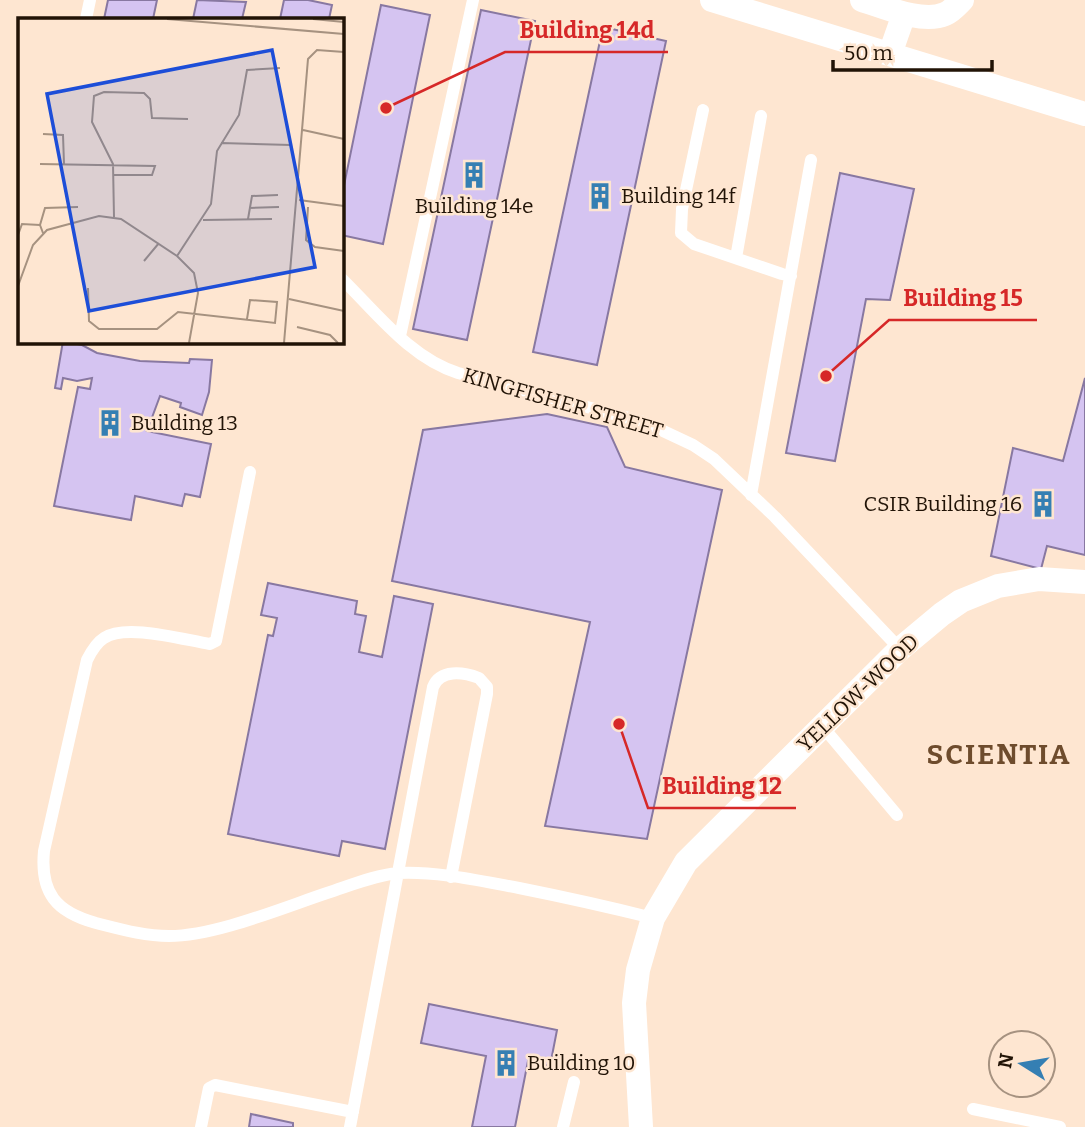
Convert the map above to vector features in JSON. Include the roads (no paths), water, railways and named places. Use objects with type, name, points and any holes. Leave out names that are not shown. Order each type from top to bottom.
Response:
[{"type":"street","points":[[712,0],[750,5],[890,54],[1085,114]]},
{"type":"street","points":[[862,0],[904,14],[930,16],[944,15],[962,0]]},
{"type":"street","points":[[890,54],[904,14]]},
{"type":"street","name":"YELLOW-WOOD","points":[[640,1127],[635,990],[638,970],[653,918],[686,862],[900,649],[942,614],[961,601],[998,586],[1039,579],[1085,582]]},
{"type":"lane","points":[[86,18],[90,0]]},
{"type":"lane","points":[[400,336],[473,0]]},
{"type":"lane","points":[[703,110],[680,229],[687,240],[791,276]]},
{"type":"lane","points":[[736,258],[761,116]]},
{"type":"lane","points":[[751,495],[811,160]]},
{"type":"lane","name":"KINGFISHER STREET","points":[[343,280],[423,356],[450,370],[644,422],[670,433],[714,459],[900,649]]},
{"type":"lane","points":[[250,472],[216,641],[210,644],[119,632],[102,639],[87,660],[44,851],[46,884],[55,903],[79,918],[137,933],[175,936],[201,933],[397,873],[451,877],[572,899],[653,918]]},
{"type":"lane","points":[[350,1127],[434,682],[438,677],[447,674],[475,676],[483,680],[487,687],[451,877]]},
{"type":"lane","points":[[822,727],[897,815]]},
{"type":"lane","points":[[563,1127],[574,1083]]},
{"type":"lane","points":[[201,1127],[209,1088],[215,1084],[353,1112]]},
{"type":"lane","points":[[972,1109],[1060,1127]]},
{"type":"place","name":"Building 14d","points":[[386,108]]},
{"type":"place","name":"Building 14e","points":[[474,175]]},
{"type":"place","name":"Building 14f","points":[[600,196]]},
{"type":"place","name":"Building 15","points":[[826,376]]},
{"type":"place","name":"Building 13","points":[[110,423]]},
{"type":"place","name":"CSIR Building 16","points":[[1043,504]]},
{"type":"place","name":"Building 12","points":[[619,724]]},
{"type":"place","name":"Building 10","points":[[506,1063]]},
{"type":"district","name":"SCIENTIA","points":[[999,754]]}]
